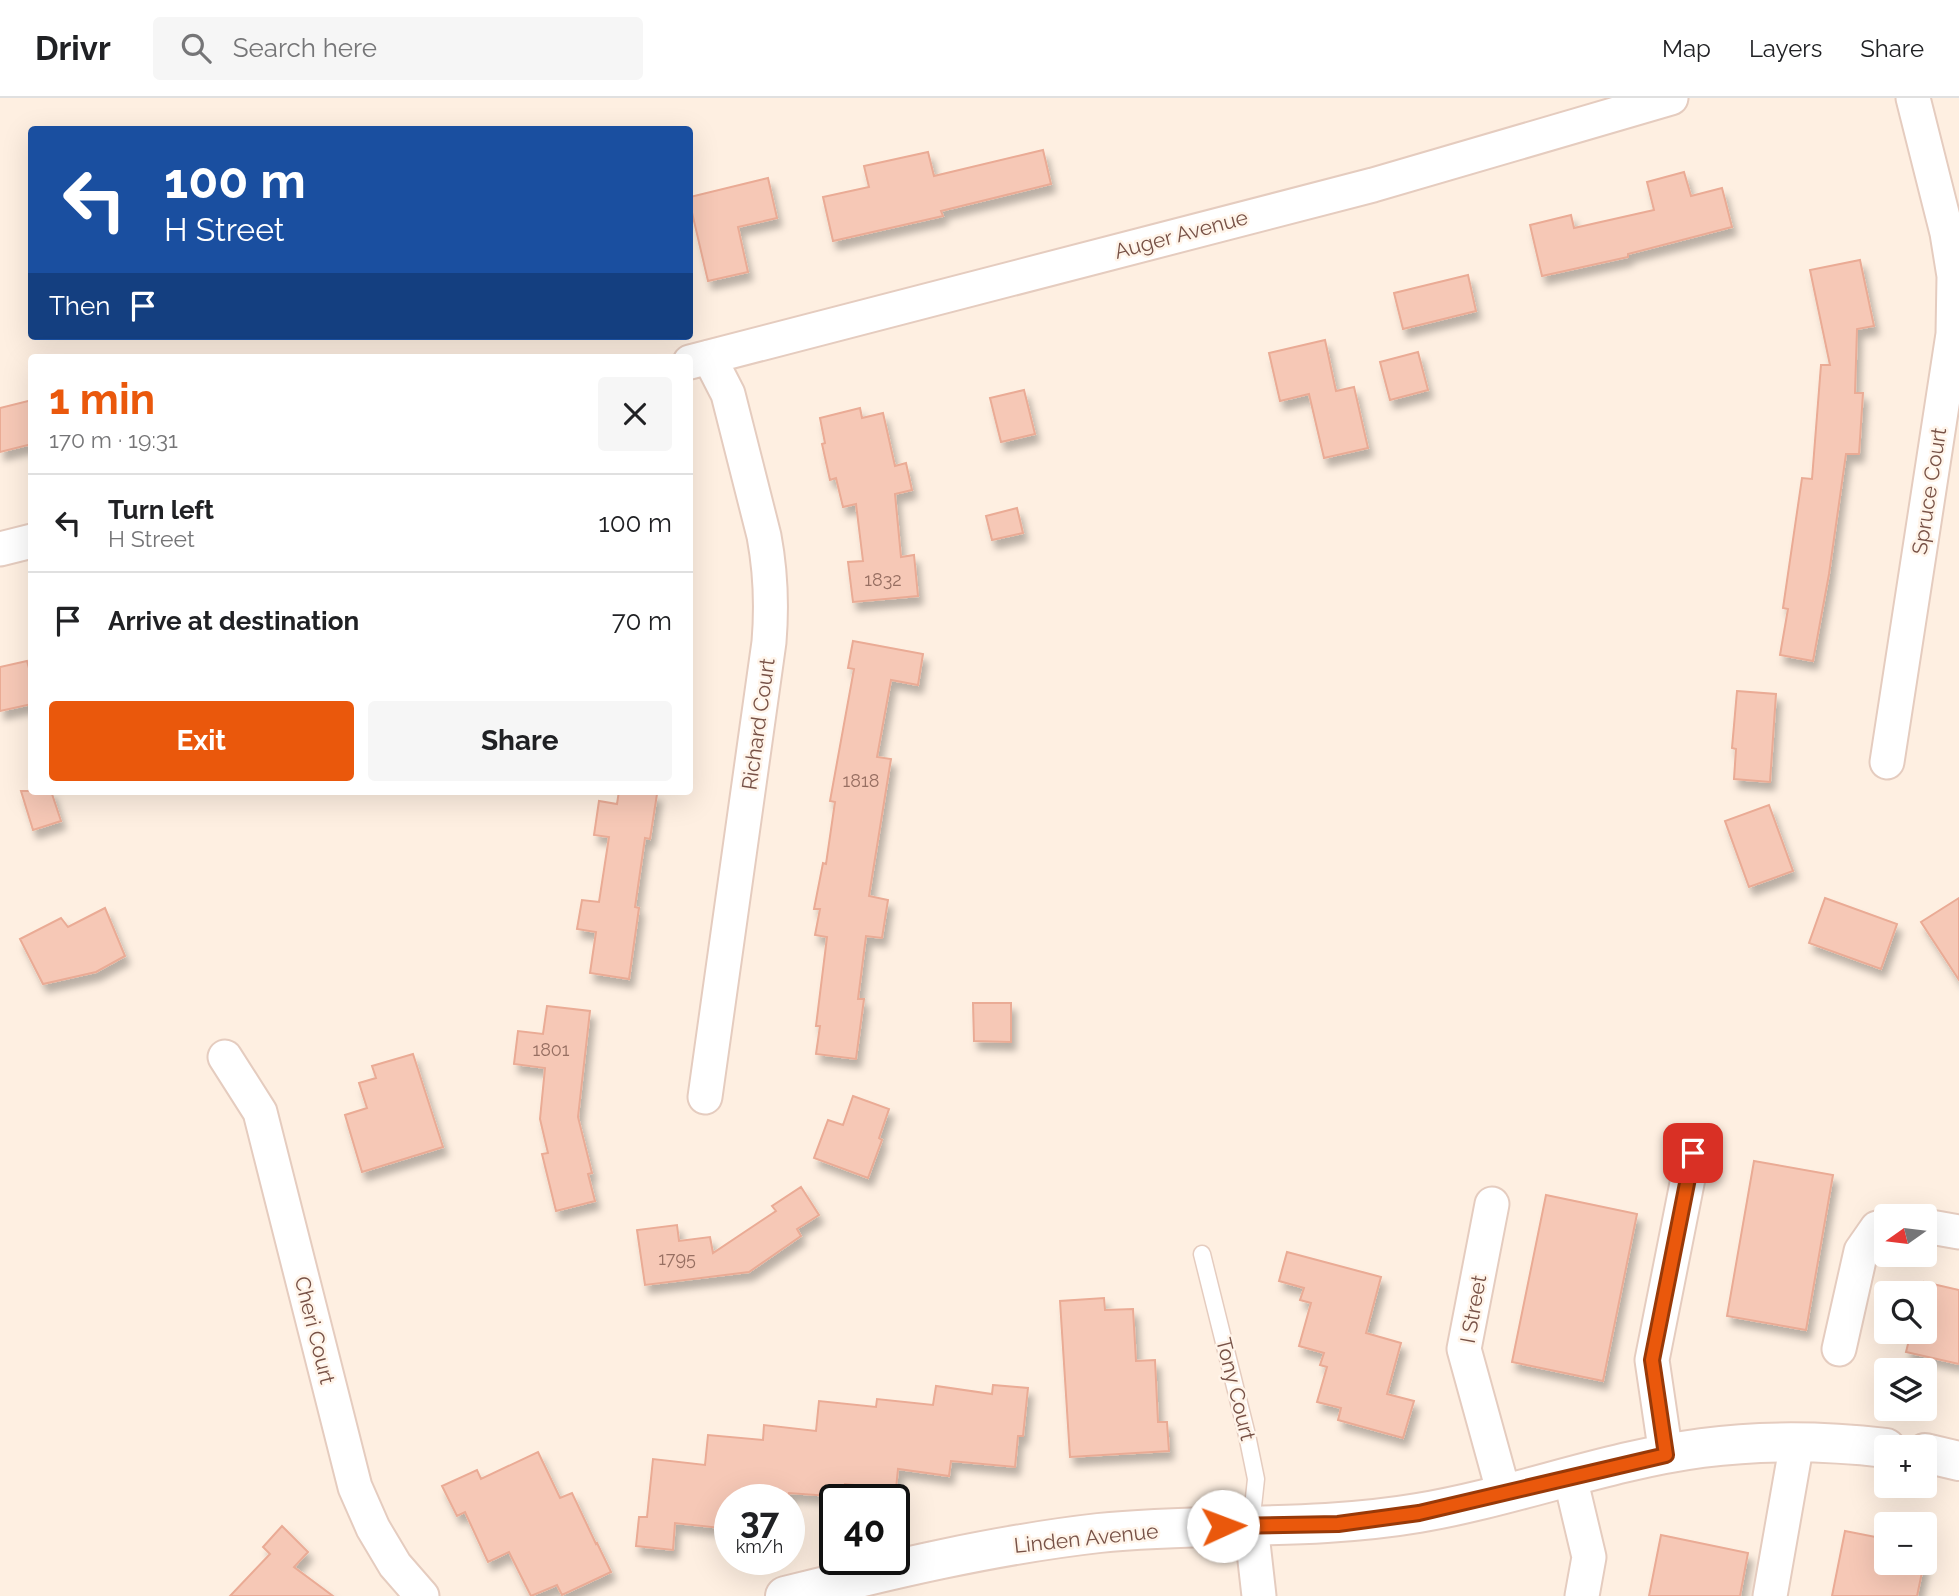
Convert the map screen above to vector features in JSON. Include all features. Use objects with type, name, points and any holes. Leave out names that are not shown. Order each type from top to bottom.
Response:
[{"type":"street","name":"Auger Avenue","points":[[699,359],[1373,185],[1671,98]]},
{"type":"street","name":"Spruce Court","points":[[1887,762],[1953,334],[1954,276],[1947,233],[1913,98]]},
{"type":"street","name":"Richard Court","points":[[699,359],[728,394],[764,536],[769,560],[772,603],[769,642],[705,1097]]},
{"type":"street","points":[[0,549],[28,542]]},
{"type":"street","name":"Cheri Court","points":[[225,1057],[260,1112],[355,1487],[373,1528],[395,1565],[422,1596]]},
{"type":"street","points":[[1666,1455],[1652,1360],[1693,1153]]},
{"type":"street","name":"I Street","points":[[1492,1204],[1464,1349],[1504,1494]]},
{"type":"street","points":[[1937,1228],[1959,1231]]},
{"type":"street","points":[[1839,1349],[1861,1251],[1874,1232]]},
{"type":"street","name":"Linden Avenue","points":[[793,1595],[1004,1546],[1099,1533],[1251,1525],[1338,1524],[1419,1513],[1702,1448],[1774,1442],[1835,1442],[1874,1447]]},
{"type":"street","points":[[1770,1596],[1797,1442]]},
{"type":"street","points":[[1937,1456],[1959,1461]]},
{"type":"street","points":[[1570,1477],[1589,1557],[1582,1596]]},
{"type":"street","points":[[1251,1525],[1259,1596]]},
{"type":"lane","name":"Tony Court","points":[[1202,1254],[1248,1435],[1256,1479],[1251,1525]]},
{"type":"building","points":[[1043,150],[1051,184],[941,211],[943,216],[833,241],[823,197],[869,187],[864,166],[928,152],[934,176]]},
{"type":"building","points":[[1684,172],[1691,196],[1722,188],[1732,227],[1628,254],[1628,257],[1542,276],[1530,225],[1571,215],[1574,228],[1654,210],[1647,182]]},
{"type":"building","points":[[768,178],[777,218],[738,227],[748,272],[708,281],[693,217],[693,196]]},
{"type":"building","points":[[1860,260],[1874,326],[1857,329],[1855,393],[1863,393],[1859,454],[1846,454],[1829,574],[1813,661],[1780,655],[1788,609],[1783,608],[1802,478],[1812,479],[1821,365],[1830,365],[1810,270]]},
{"type":"building","points":[[1468,275],[1476,311],[1403,329],[1394,293]]},
{"type":"building","points":[[1325,340],[1336,391],[1354,387],[1368,448],[1324,458],[1309,394],[1280,401],[1269,353]]},
{"type":"building","points":[[1418,352],[1428,390],[1390,400],[1380,362]]},
{"type":"building","points":[[1024,390],[1035,434],[1001,442],[990,398]]},
{"type":"building","points":[[28,401],[28,445],[0,452],[0,408]]},
{"type":"building","points":[[860,408],[862,418],[883,413],[895,466],[906,463],[912,490],[895,494],[901,557],[914,555],[918,596],[853,602],[848,562],[863,561],[856,504],[843,507],[836,478],[830,480],[822,444],[825,443],[820,418]]},
{"type":"building","points":[[1017,508],[1023,533],[992,540],[986,516]]},
{"type":"building","points":[[853,641],[923,654],[918,685],[891,680],[877,757],[891,759],[869,896],[888,900],[882,938],[866,936],[858,999],[864,999],[856,1059],[816,1054],[820,1026],[816,1026],[827,937],[815,935],[820,909],[814,909],[823,863],[826,864],[835,802],[830,801],[854,669],[848,668]]},
{"type":"building","points":[[27,661],[28,705],[0,711],[0,667]]},
{"type":"building","points":[[1737,691],[1776,694],[1770,782],[1734,779],[1736,749],[1732,748]]},
{"type":"building","points":[[21,791],[28,791],[28,795],[52,795],[61,821],[33,830]]},
{"type":"building","points":[[618,795],[657,795],[650,839],[645,838],[635,907],[639,908],[629,979],[590,973],[596,932],[577,929],[582,900],[599,902],[609,837],[594,835],[599,801],[617,804]]},
{"type":"building","points":[[1769,805],[1793,871],[1749,887],[1725,821]]},
{"type":"building","points":[[1825,898],[1897,924],[1881,969],[1809,943]]},
{"type":"building","points":[[1959,898],[1959,980],[1921,922]]},
{"type":"building","points":[[105,908],[125,956],[96,972],[43,984],[20,939],[61,918],[68,927]]},
{"type":"building","points":[[973,1003],[1011,1003],[1011,1042],[974,1041]]},
{"type":"building","points":[[547,1006],[590,1011],[578,1117],[592,1173],[588,1174],[595,1201],[556,1211],[542,1154],[548,1153],[540,1119],[545,1068],[514,1064],[518,1031],[543,1034]]},
{"type":"building","points":[[413,1054],[443,1147],[362,1172],[345,1115],[367,1108],[359,1083],[376,1078],[372,1066]]},
{"type":"building","points":[[853,1096],[889,1109],[879,1138],[882,1140],[868,1178],[814,1158],[828,1120],[843,1125]]},
{"type":"building","points":[[1754,1161],[1833,1175],[1806,1330],[1727,1316]]},
{"type":"building","points":[[801,1187],[819,1215],[797,1229],[801,1236],[749,1272],[645,1285],[637,1230],[677,1225],[679,1241],[710,1237],[713,1253],[776,1211],[772,1206]]},
{"type":"building","points":[[1546,1195],[1637,1214],[1603,1381],[1512,1362]]},
{"type":"building","points":[[1287,1252],[1381,1277],[1366,1333],[1401,1343],[1387,1394],[1414,1401],[1403,1438],[1338,1420],[1341,1408],[1317,1402],[1327,1367],[1320,1365],[1324,1353],[1299,1346],[1311,1303],[1300,1300],[1304,1288],[1279,1281]]},
{"type":"building","points":[[1937,1285],[1959,1290],[1959,1364],[1906,1352],[1908,1344],[1937,1344]]},
{"type":"building","points":[[1104,1298],[1105,1310],[1133,1309],[1136,1361],[1155,1360],[1158,1422],[1167,1422],[1169,1451],[1070,1457],[1060,1301]]},
{"type":"building","points":[[993,1385],[1028,1388],[1023,1436],[1018,1436],[1015,1467],[951,1461],[949,1476],[898,1469],[896,1484],[819,1484],[819,1495],[805,1494],[805,1484],[714,1484],[714,1527],[675,1523],[673,1550],[636,1546],[639,1517],[647,1517],[653,1459],[705,1465],[708,1435],[763,1440],[764,1425],[816,1431],[819,1401],[876,1407],[877,1399],[933,1405],[936,1386],[992,1394]]},
{"type":"building","points":[[538,1452],[560,1498],[572,1493],[611,1572],[562,1595],[557,1585],[531,1596],[509,1552],[488,1562],[465,1512],[457,1516],[442,1486],[477,1470],[481,1479]]},
{"type":"building","points":[[282,1526],[308,1552],[294,1567],[333,1596],[230,1596],[270,1554],[263,1547]]},
{"type":"building","points":[[1845,1531],[1874,1537],[1874,1575],[1921,1575],[1917,1596],[1832,1596]]},
{"type":"building","points":[[1661,1535],[1748,1553],[1740,1596],[1649,1596]]},
{"type":"route","points":[[1223,1526],[1338,1524],[1419,1513],[1666,1455],[1652,1360],[1693,1153]]}]
